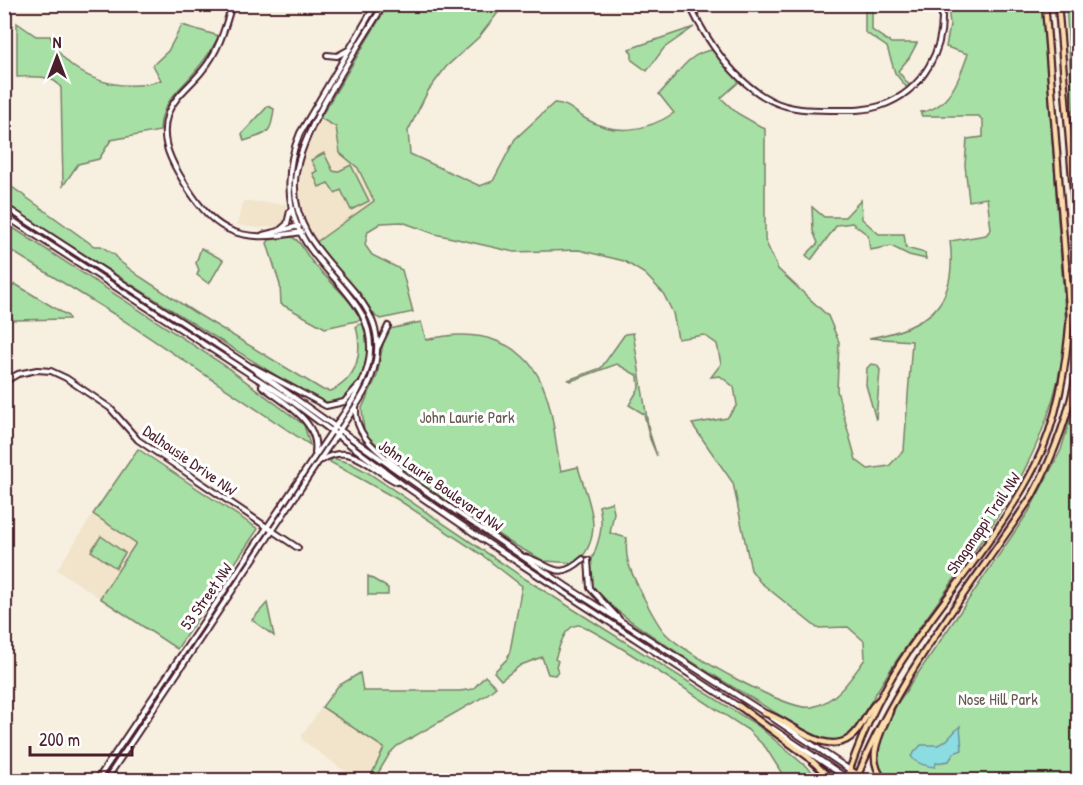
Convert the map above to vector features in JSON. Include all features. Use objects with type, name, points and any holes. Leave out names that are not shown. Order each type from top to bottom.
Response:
[{"type":"main road","points":[[232,4],[213,56],[172,106],[166,123],[165,142],[171,159],[205,214],[232,232],[269,237],[297,230],[303,225]]},
{"type":"main road","points":[[280,230],[288,222],[290,170],[297,140],[376,4]]},
{"type":"main road","points":[[377,347],[370,312],[317,251],[305,231],[295,190],[302,147],[384,4]]},
{"type":"main road","points":[[689,4],[711,42],[756,91],[791,108],[823,110],[873,108],[909,90],[923,76],[936,53],[942,30],[941,4]]},
{"type":"main road","name":"Shaganappi Trail NW","points":[[852,779],[850,770],[882,697],[907,652],[1012,507],[1036,465],[1058,400],[1067,352],[1070,317],[1045,4]]},
{"type":"main road","points":[[1058,4],[1078,249]]},
{"type":"main road","points":[[327,55],[337,56],[350,49]]},
{"type":"main road","points":[[248,365],[326,406],[344,402],[363,380],[369,362],[370,344],[361,312],[313,256],[297,230],[290,204]]},
{"type":"main road","name":"John Laurie Boulevard NW","points":[[4,206],[248,365],[522,556],[850,770],[852,779]]},
{"type":"main road","name":"John Laurie Boulevard NW","points":[[4,215],[332,430],[405,486],[566,594],[852,779],[867,780]]},
{"type":"main road","points":[[262,235],[280,230],[305,231]]},
{"type":"main road","points":[[377,347],[388,326]]},
{"type":"main road","name":"53 Street NW","points":[[106,780],[357,405],[372,378],[377,347]]},
{"type":"main road","name":"Shaganappi Trail NW","points":[[852,779],[894,699],[1032,496],[1058,446],[1070,409],[1078,366]]},
{"type":"main road","name":"Dalhousie Drive NW","points":[[4,382],[18,374],[37,370],[51,371],[66,378],[110,408],[138,440],[298,548]]},
{"type":"main road","points":[[248,375],[308,422],[316,437],[314,457]]},
{"type":"main road","name":"53 Street NW","points":[[97,780],[336,425],[363,380]]},
{"type":"main road","points":[[357,405],[356,422],[365,438],[433,496]]},
{"type":"main road","points":[[318,462],[335,453],[350,453],[405,486]]},
{"type":"main road","points":[[522,556],[556,571],[570,569],[586,560],[590,588],[620,620]]},
{"type":"main road","points":[[764,713],[776,716],[823,742],[833,744],[851,737],[874,703],[882,697]]},
{"type":"main road","points":[[884,780],[876,771],[874,749],[894,699]]},
{"type":"main road","points":[[740,706],[808,757],[832,780]]},
{"type":"shaded area","points":[[320,118],[336,127],[340,153],[358,168],[374,201],[315,243],[303,216],[299,183],[304,153]]},
{"type":"shaded area","points":[[243,201],[286,204],[285,225],[258,228],[237,225]]},
{"type":"shaded area","points":[[93,514],[136,543],[100,598],[57,570]]},
{"type":"shaded area","points":[[322,707],[384,748],[369,780],[343,770],[302,740],[302,735]]},
{"type":"green space","points":[[388,5],[504,5],[479,37],[446,67],[428,91],[408,131],[410,154],[480,186],[493,181],[515,139],[554,103],[567,106],[586,119],[608,128],[631,129],[664,119],[674,113],[659,94],[688,61],[703,52],[712,50],[740,81],[721,98],[737,113],[765,129],[765,240],[778,269],[828,316],[839,342],[837,391],[856,460],[868,469],[889,466],[904,450],[912,341],[869,338],[890,334],[923,320],[944,297],[951,263],[950,241],[986,235],[991,229],[987,198],[969,201],[965,165],[967,139],[983,137],[983,122],[979,116],[922,116],[920,112],[930,110],[946,99],[957,82],[968,54],[946,47],[950,25],[948,5],[1042,5],[1066,325],[1059,374],[1047,419],[1029,461],[1008,500],[895,663],[853,731],[846,737],[834,741],[820,739],[694,663],[623,615],[600,596],[590,582],[589,573],[601,530],[599,506],[612,502],[614,513],[610,533],[627,538],[628,561],[644,599],[666,634],[693,654],[760,691],[800,706],[812,707],[836,695],[865,659],[864,641],[848,627],[817,628],[760,582],[751,570],[733,483],[692,424],[727,418],[737,405],[734,387],[720,376],[711,377],[721,364],[717,344],[704,335],[678,339],[673,313],[663,293],[645,274],[624,261],[579,250],[514,252],[435,234],[402,222],[381,223],[368,231],[365,245],[372,255],[402,270],[413,312],[381,319],[376,317],[359,292],[315,243],[374,201],[358,168],[340,153],[336,127],[320,118]]},
{"type":"green space","points":[[857,5],[872,5],[872,30],[891,43],[917,43],[909,58],[898,71],[910,86],[907,88],[895,73],[887,47],[865,32],[865,11]]},
{"type":"green space","points":[[1066,5],[1078,5],[1078,186]]},
{"type":"green space","points":[[17,23],[36,36],[50,36],[58,51],[69,63],[82,72],[113,84],[146,84],[161,80],[153,65],[168,51],[182,25],[219,36],[192,76],[168,103],[160,131],[111,140],[99,159],[78,164],[63,186],[61,88],[48,78],[17,77]]},
{"type":"green space","points":[[694,27],[664,48],[647,71],[632,60],[629,49]]},
{"type":"green space","points":[[268,106],[274,109],[270,128],[263,134],[244,141],[242,134]]},
{"type":"green space","points":[[324,153],[333,171],[337,172],[351,165],[369,201],[351,210],[341,190],[335,193],[328,183],[319,187],[313,173],[317,171],[311,160]]},
{"type":"green space","points":[[5,182],[94,246],[101,246],[139,276],[194,312],[323,390],[331,391],[340,386],[353,372],[359,346],[356,326],[363,323],[367,357],[356,387],[339,402],[318,402],[26,218],[5,203]]},
{"type":"green space","points":[[861,200],[862,219],[879,234],[904,234],[906,248],[925,253],[926,259],[909,255],[891,246],[870,250],[868,235],[852,223],[837,225],[811,260],[806,255],[818,243],[813,231],[812,207],[824,217],[845,217]]},
{"type":"green space","points":[[4,222],[224,365],[304,425],[310,445],[117,316],[5,247]]},
{"type":"green space","points":[[292,237],[302,246],[316,267],[344,295],[361,320],[325,328],[281,304],[280,285],[267,243],[269,240]]},
{"type":"green space","points":[[201,248],[223,260],[209,284],[197,275],[199,270],[196,263]]},
{"type":"green space","points":[[15,284],[68,316],[69,319],[13,320],[10,315],[10,289]]},
{"type":"green space","name":"John Laurie Park","points":[[421,322],[426,340],[463,335],[498,342],[513,349],[538,375],[549,403],[561,471],[578,467],[590,503],[593,527],[591,539],[577,563],[544,561],[511,543],[422,485],[364,433],[362,408],[377,376],[384,338],[390,329]]},
{"type":"green space","points":[[633,333],[649,431],[657,456],[650,439],[644,414],[629,405],[639,388],[638,376],[617,364],[571,381],[568,380],[601,368],[625,334]]},
{"type":"green space","points":[[871,364],[877,365],[880,370],[876,420],[866,385],[867,368]]},
{"type":"green space","name":"Nose Hill Park","points":[[1078,393],[1078,780],[888,780],[881,772],[878,753],[883,733],[897,704],[1029,511],[1061,450]]},
{"type":"green space","points":[[138,449],[258,529],[177,649],[100,598],[136,543],[93,514]]},
{"type":"green space","points":[[332,458],[350,463],[367,472],[527,580],[757,725],[822,780],[786,780],[766,748],[748,730],[632,654],[578,625],[569,629],[563,638],[555,659],[558,661],[556,666],[558,671],[555,675],[548,674],[542,657],[521,665],[501,680],[494,672],[507,659],[510,651],[522,586],[482,555],[397,499],[330,462]]},
{"type":"green space","points":[[101,536],[125,553],[116,568],[91,551]]},
{"type":"green space","points":[[368,576],[388,588],[388,595],[368,595]]},
{"type":"green space","points":[[267,603],[274,636],[252,620]]},
{"type":"green space","points":[[360,673],[363,691],[460,691],[473,689],[485,676],[496,687],[485,696],[397,746],[390,753],[374,780],[369,780],[384,748],[322,707],[338,686]]},
{"type":"water","points":[[960,726],[962,750],[954,753],[949,761],[936,763],[935,767],[918,763],[911,756],[921,745],[938,745],[947,740]]}]
